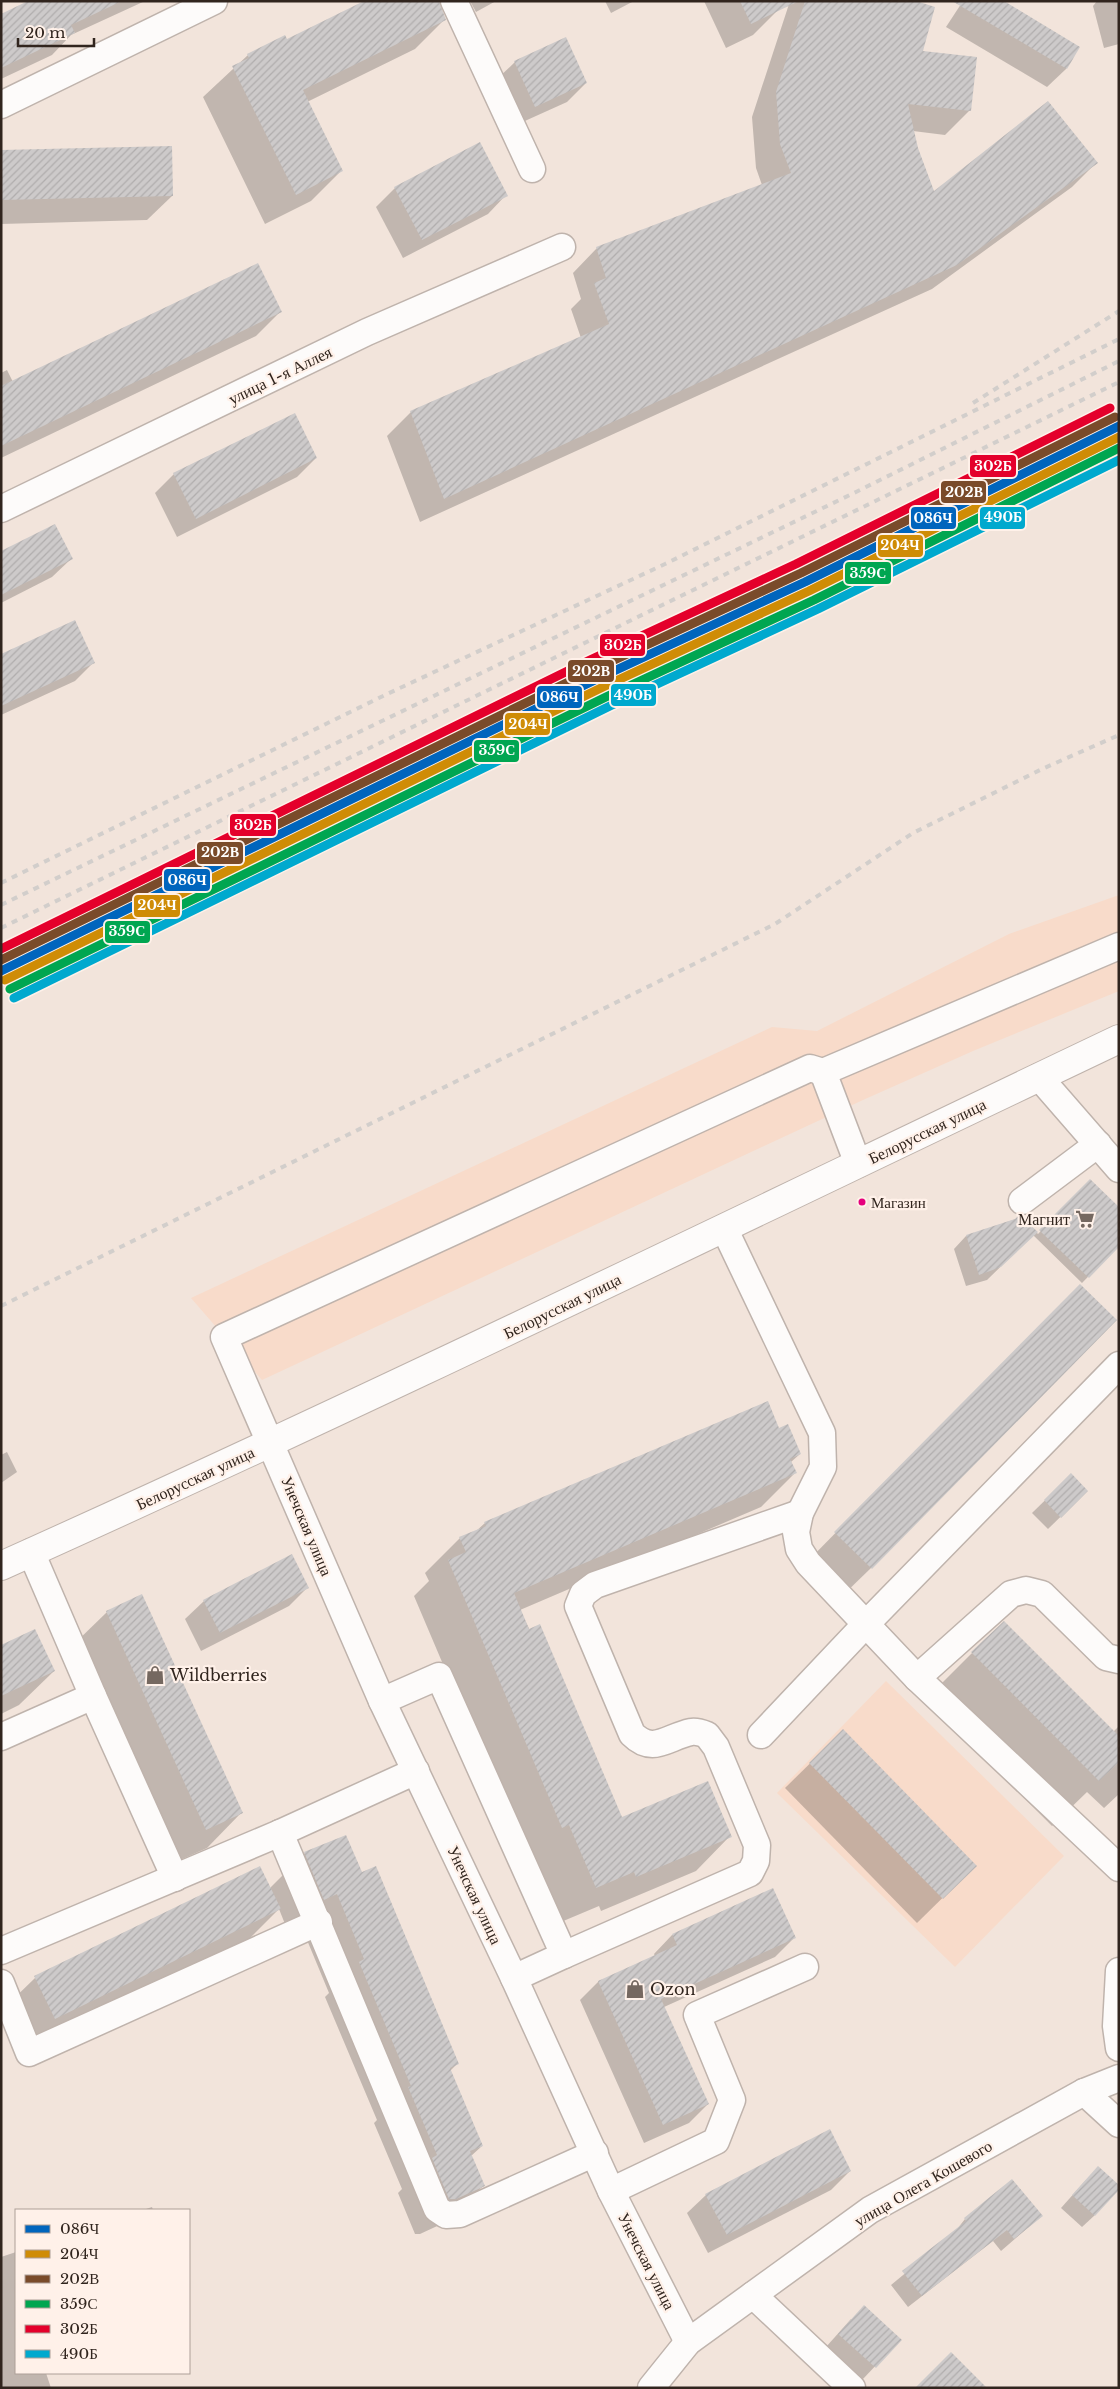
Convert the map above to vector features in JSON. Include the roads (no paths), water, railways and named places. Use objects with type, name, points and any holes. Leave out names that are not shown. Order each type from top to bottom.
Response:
[{"type":"main road","name":"Белорусская улица","points":[[1,1566],[539,1318],[1119,1039]]},
{"type":"street","points":[[1,105],[214,1]]},
{"type":"street","points":[[454,1],[532,169]]},
{"type":"street","name":"улица 1-я Аллея","points":[[1,509],[367,332],[562,248]]},
{"type":"street","points":[[858,1164],[823,1072],[1119,946]]},
{"type":"street","name":"Унечская улица","points":[[688,2342],[611,2191],[514,1978],[382,1701],[224,1336],[810,1068],[823,1072]]},
{"type":"street","points":[[1039,1077],[1119,1169]]},
{"type":"street","points":[[1022,1201],[1098,1144]]},
{"type":"street","points":[[724,1228],[822,1433],[823,1467],[800,1513],[796,1532],[799,1549],[808,1563],[917,1678],[1119,1868]]},
{"type":"street","points":[[761,1735],[865,1625],[1119,1365]]},
{"type":"street","points":[[514,1978],[750,1872],[756,1861],[757,1845],[716,1747],[707,1734],[693,1731],[655,1744],[641,1743],[632,1734],[578,1606],[583,1594],[595,1585],[800,1513]]},
{"type":"street","points":[[31,1552],[92,1696],[176,1878]]},
{"type":"street","points":[[917,1678],[1011,1594],[1026,1590],[1042,1594],[1106,1657],[1119,1660]]},
{"type":"street","points":[[382,1701],[439,1676],[564,1955]]},
{"type":"street","points":[[1,1737],[92,1696]]},
{"type":"street","points":[[1,1951],[280,1834],[416,1771]]},
{"type":"street","points":[[280,1834],[437,2209],[446,2215],[460,2214],[595,2153]]},
{"type":"street","points":[[1,1983],[29,2053],[318,1922]]},
{"type":"street","points":[[611,2191],[716,2141],[732,2100],[697,2015],[805,1968]]},
{"type":"street","points":[[1119,1971],[1116,2026],[1119,2048]]},
{"type":"street","name":"улица Олега Кошевого","points":[[652,2388],[688,2342],[870,2210],[1084,2092],[1119,2078]]},
{"type":"street","points":[[1084,2092],[1119,2124]]},
{"type":"street","points":[[754,2295],[852,2388]]},
{"type":"railway","points":[[973,403],[1119,311]]},
{"type":"railway","points":[[1,883],[385,695],[665,564],[1119,339]]},
{"type":"railway","points":[[1,905],[856,492],[1119,361]]},
{"type":"railway","points":[[1,928],[1119,382]]},
{"type":"railway","points":[[1,1306],[775,924],[913,833],[1042,769],[1119,735]]},
{"type":"place","name":"Магазин","points":[[862,1202]]},
{"type":"place","name":"Магнит","points":[[1085,1219]]},
{"type":"place","name":"Wildberries","points":[[155,1675]]},
{"type":"place","name":"Ozon","points":[[635,1989]]}]
